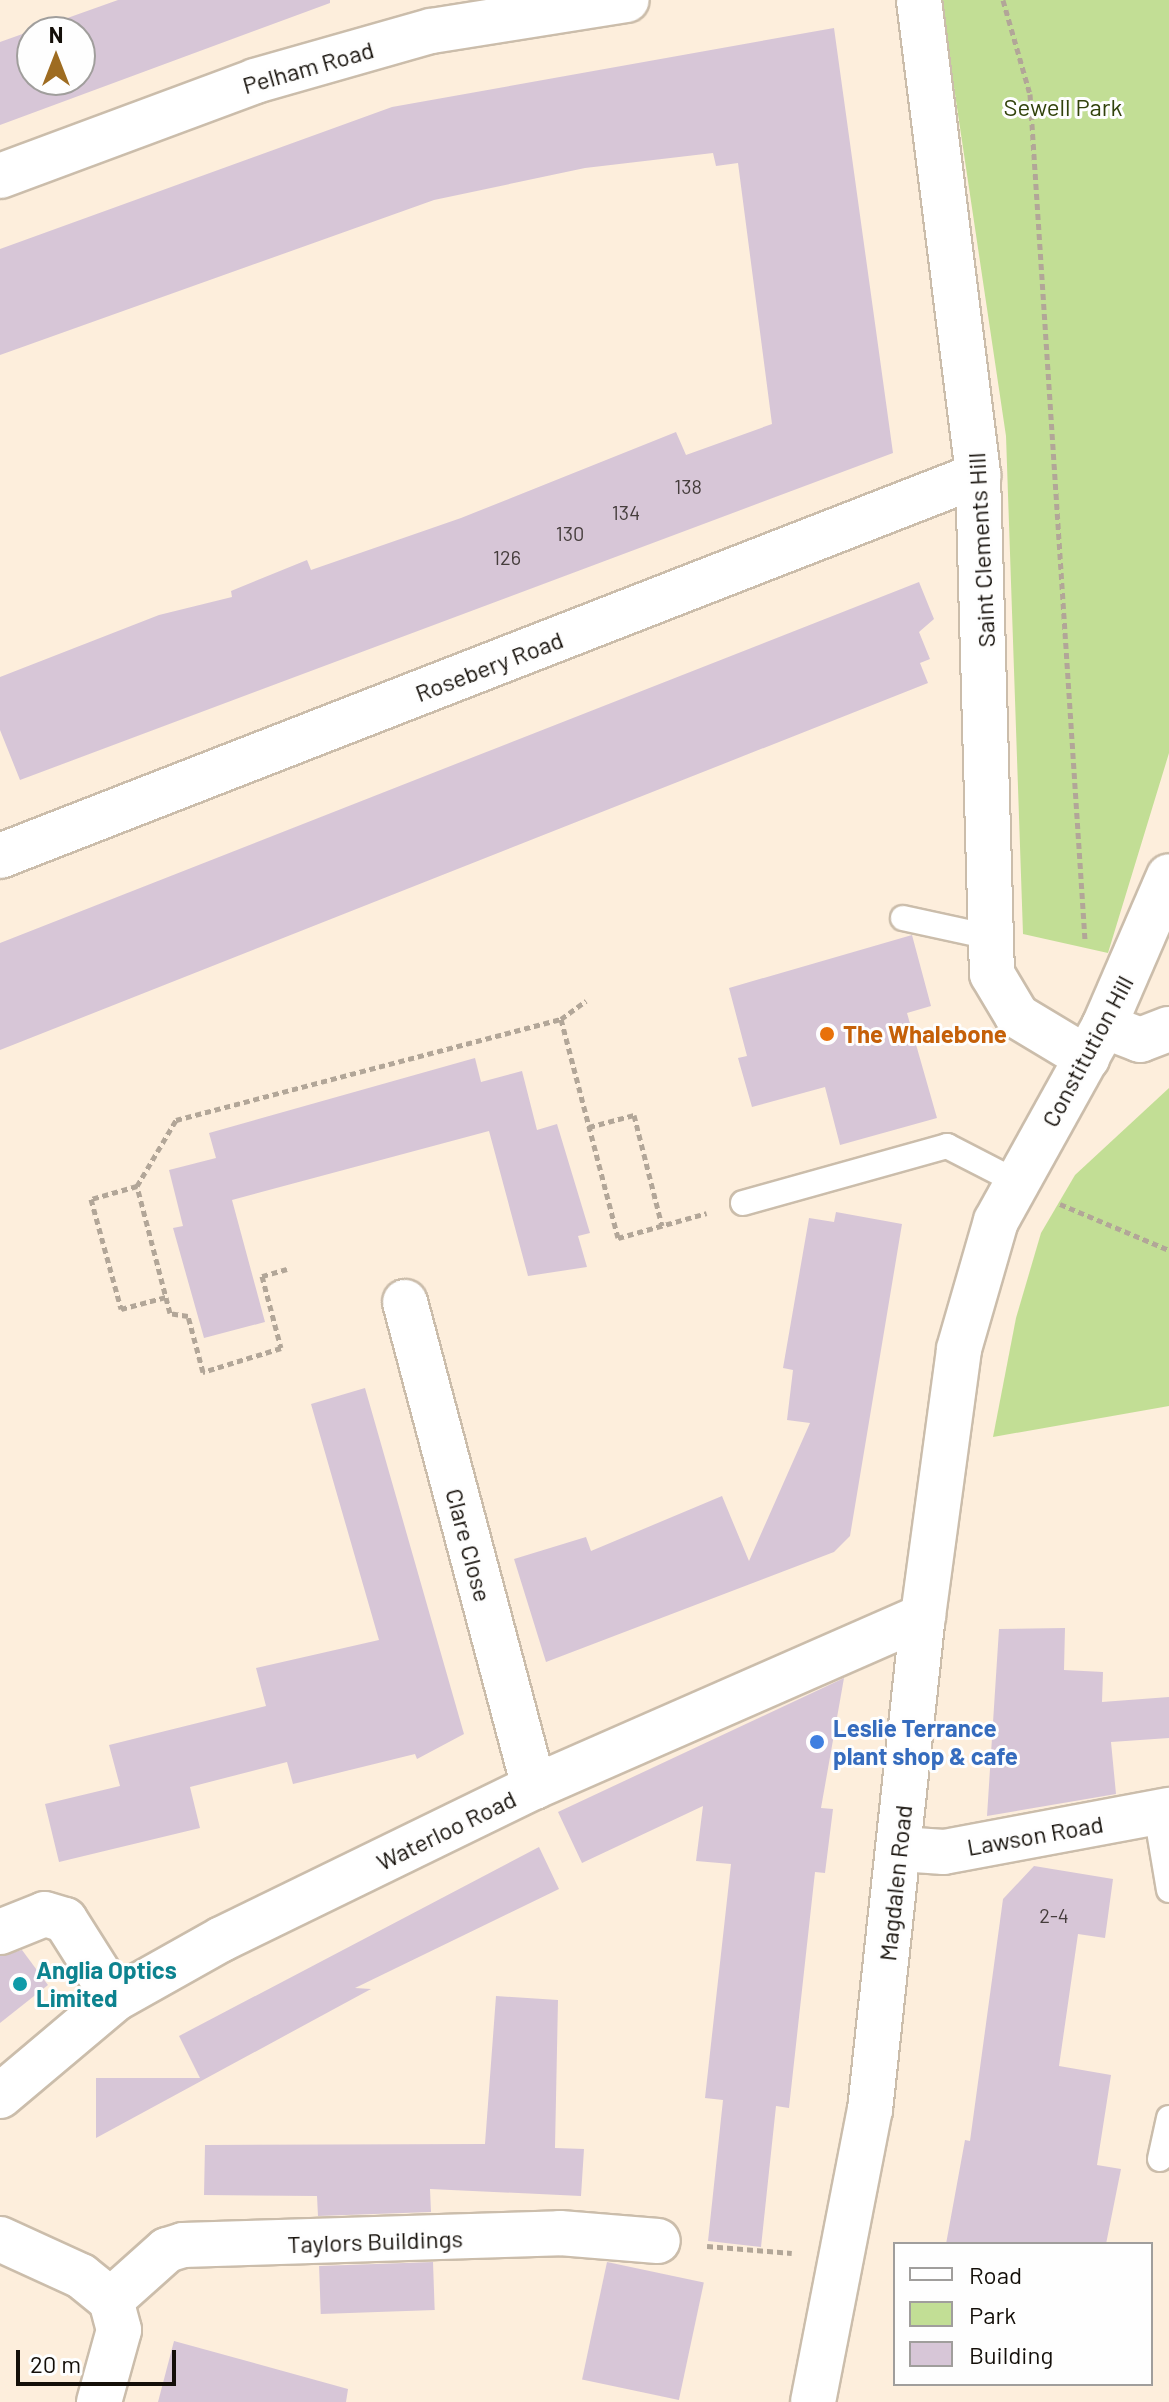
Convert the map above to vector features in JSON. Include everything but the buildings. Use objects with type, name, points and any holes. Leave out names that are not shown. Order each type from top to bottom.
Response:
[{"type":"street","name":"Pelham Road","points":[[0,176],[255,81],[402,39],[627,0]]},
{"type":"street","name":"Saint Clements Hill","points":[[919,0],[978,475],[992,974],[1017,1016],[1096,1042],[1140,1040],[1169,1029]]},
{"type":"street","name":"Rosebery Road","points":[[0,856],[978,475]]},
{"type":"street","name":"Constitution Hill","points":[[996,1221],[1096,1042],[1169,876]]},
{"type":"street","name":"Magdalen Road","points":[[813,2402],[870,2110],[923,1616],[959,1349],[996,1221]]},
{"type":"street","name":"Clare Close","points":[[405,1302],[534,1787]]},
{"type":"street","name":"Waterloo Road","points":[[0,2096],[115,1999],[222,1939],[534,1787],[923,1616]]},
{"type":"street","name":"Lawson Road","points":[[900,1849],[944,1852],[1163,1812]]},
{"type":"street","points":[[0,1932],[45,1914],[65,1920],[115,1999]]},
{"type":"street","name":"Taylors Buildings","points":[[111,2300],[167,2250],[183,2245],[560,2233],[658,2241]]},
{"type":"street","points":[[0,2239],[81,2276],[111,2300],[119,2330],[99,2402]]},
{"type":"lane","points":[[903,918],[990,937]]},
{"type":"lane","points":[[743,1203],[947,1146],[1017,1182]]},
{"type":"lane","points":[[1163,1812],[1169,1890]]},
{"type":"lane","points":[[1160,2159],[1169,2118]]},
{"type":"path","points":[[1003,0],[1030,94],[1085,950]]},
{"type":"path","points":[[166,1297],[121,1309],[91,1199],[137,1186],[176,1120],[561,1019],[586,1001]]},
{"type":"path","points":[[561,1019],[618,1238],[743,1203]]},
{"type":"path","points":[[589,1127],[634,1115],[662,1226]]},
{"type":"path","points":[[1017,1182],[1169,1250]]},
{"type":"path","points":[[137,1186],[170,1313],[188,1316],[203,1372],[281,1348],[262,1276],[287,1269]]},
{"type":"path","points":[[658,2241],[839,2257]]},
{"type":"green space","name":"Sewell Park","points":[[941,0],[1169,0],[1169,753],[1108,953],[1023,934],[1006,436]]},
{"type":"green space","points":[[1169,1088],[1169,1406],[993,1437],[1016,1318],[1041,1233],[1075,1175]]},
{"type":"place","name":"The Whalebone","points":[[827,1034]]},
{"type":"place","name":"Leslie Terrance plant shop & cafe","points":[[817,1742]]},
{"type":"place","name":"Anglia Optics Limited","points":[[20,1984]]}]
